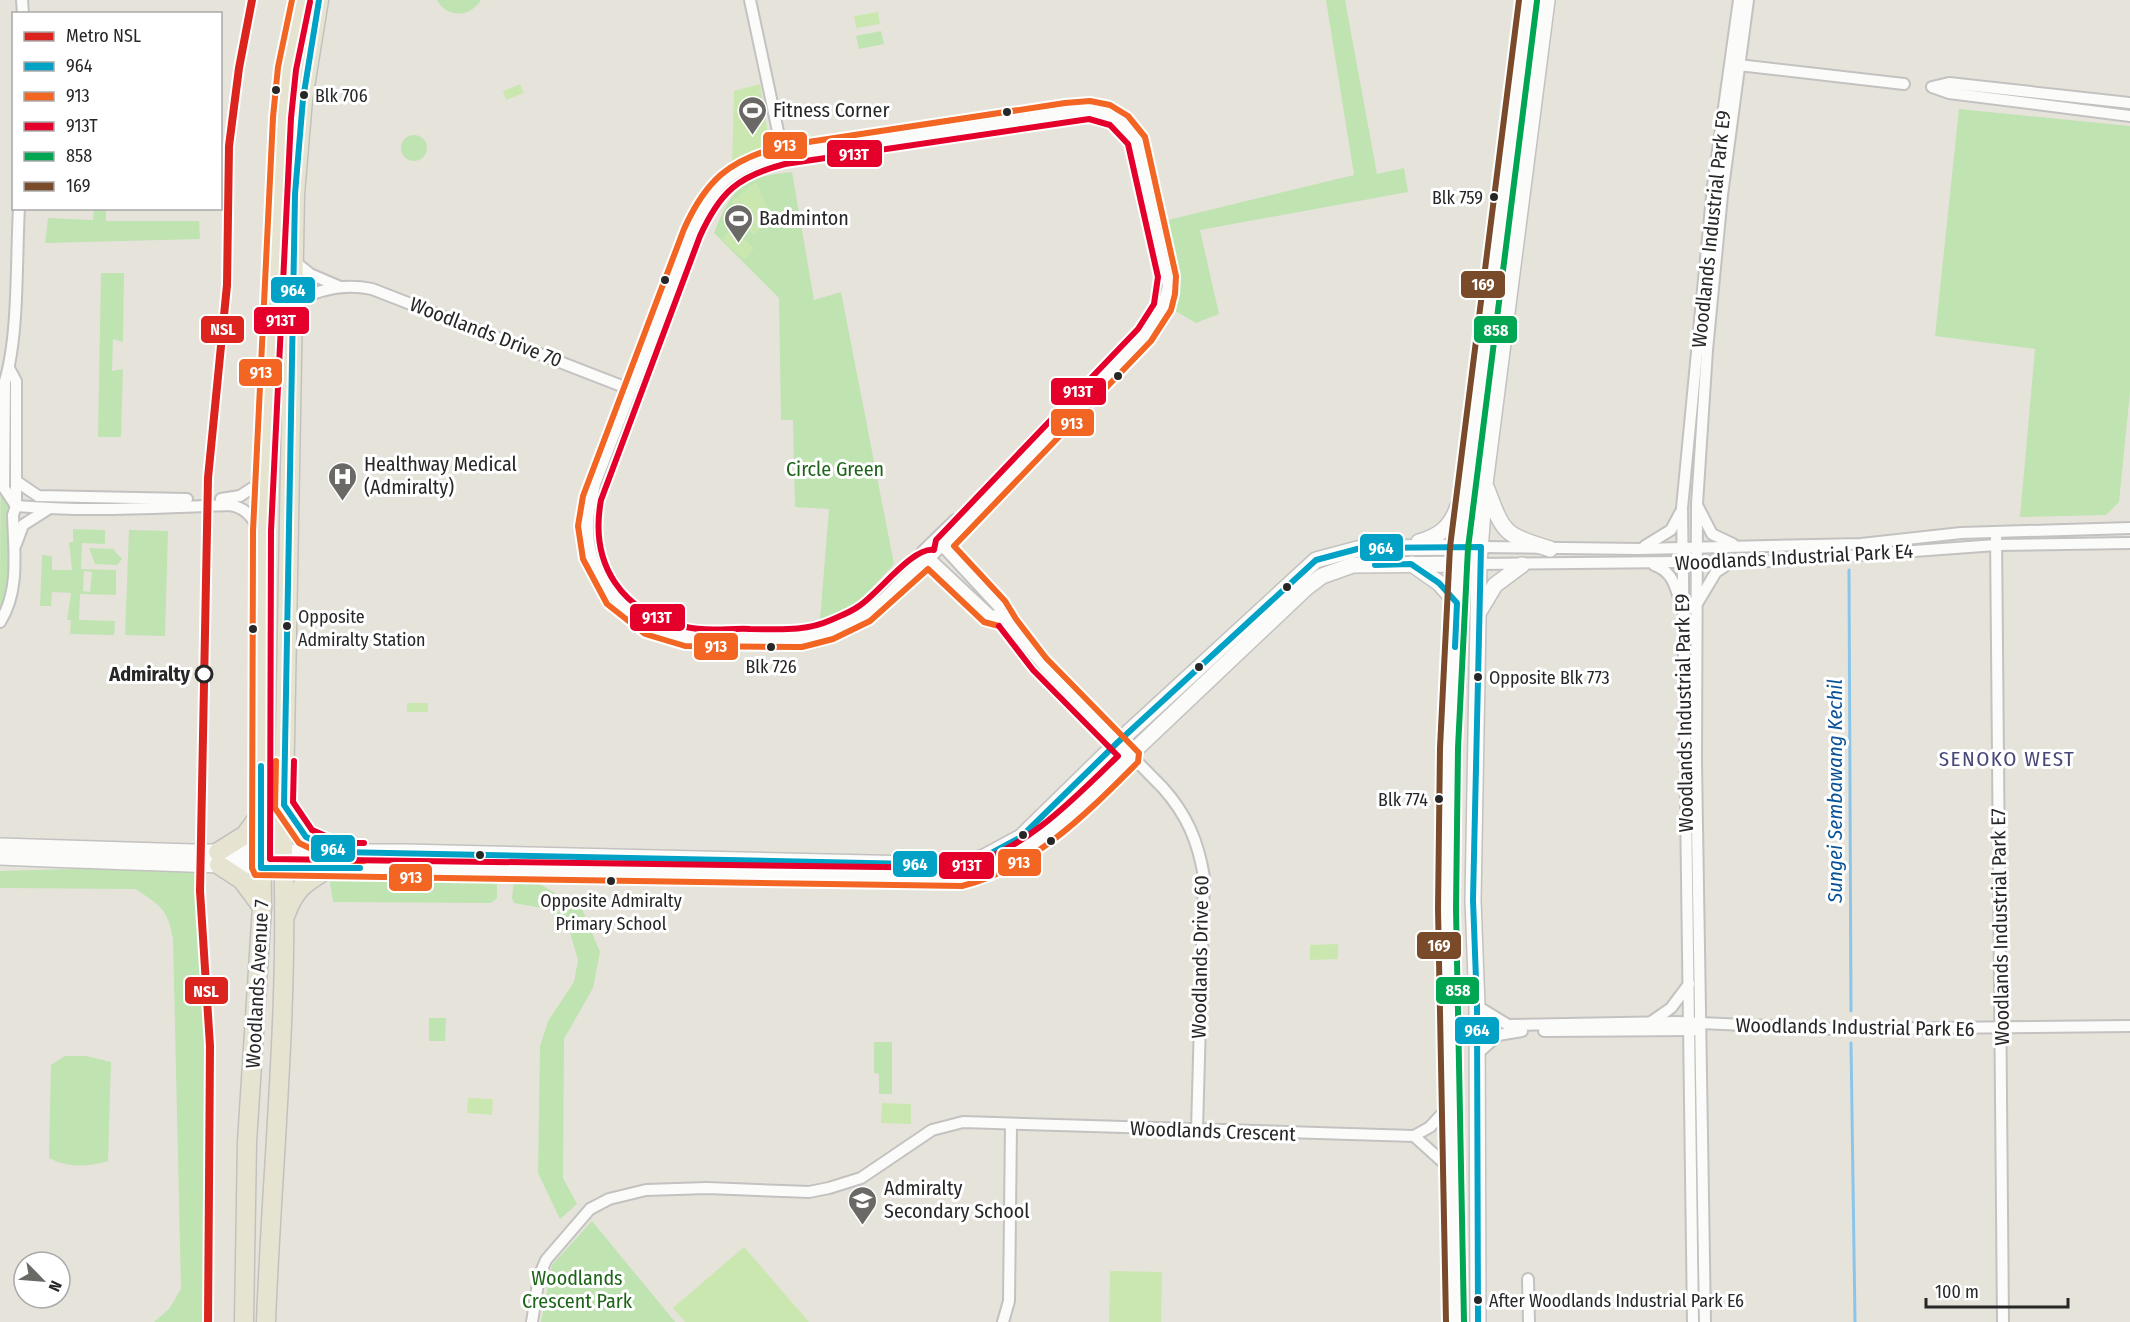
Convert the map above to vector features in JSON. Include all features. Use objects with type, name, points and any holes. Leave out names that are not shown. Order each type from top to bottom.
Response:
[{"type":"main road","name":"Woodlands Avenue 7","points":[[244,1322],[248,1142],[261,907],[260,718],[263,480],[286,194],[286,78],[301,0]]},
{"type":"main road","name":"Woodlands Avenue 7","points":[[266,1322],[280,1060],[284,920],[283,860],[294,303],[294,261],[286,194],[319,0]]},
{"type":"main road","points":[[284,805],[306,837],[336,859],[300,886],[293,895],[284,920]]},
{"type":"main road","points":[[261,907],[242,880],[218,859],[245,835],[262,812]]},
{"type":"street","points":[[750,0],[783,155]]},
{"type":"street","points":[[1455,1322],[1454,1172],[1447,909],[1449,748],[1458,547],[1527,0]]},
{"type":"street","points":[[1478,1322],[1477,1006],[1473,900],[1479,564],[1485,484],[1547,0]]},
{"type":"street","name":"Woodlands Industrial Park E9","points":[[1693,1322],[1696,1026],[1697,605],[1695,563],[1698,399],[1713,186],[1739,0]]},
{"type":"street","name":"Woodlands Industrial Park E9","points":[[1705,1322],[1696,1026],[1689,984],[1682,508],[1698,399],[1738,65],[1748,0]]},
{"type":"street","points":[[1738,65],[1904,84]]},
{"type":"street","points":[[2130,103],[1948,84],[1932,87],[1950,93],[2130,116]]},
{"type":"street","points":[[1101,110],[1114,116],[1131,133],[1141,157],[1167,276],[1167,298],[1162,310],[1145,335],[1099,383],[882,600],[864,614],[831,630],[801,638],[687,637],[649,626],[614,599],[592,557],[587,526],[596,484],[688,242],[712,192],[738,171],[783,155],[1066,112],[1101,110]]},
{"type":"street","points":[[16,506],[4,488],[5,381],[9,368],[18,210]]},
{"type":"street","name":"Woodlands Drive 70","points":[[294,261],[310,274],[338,286]]},
{"type":"street","name":"Woodlands Drive 70","points":[[294,303],[306,296],[338,286],[361,287],[406,301],[632,390]]},
{"type":"street","points":[[0,622],[13,594],[16,381],[9,368]]},
{"type":"street","points":[[16,481],[38,496],[207,499],[240,496],[263,480]]},
{"type":"street","points":[[1485,484],[1500,525],[1507,533],[1550,549]]},
{"type":"street","points":[[0,857],[914,864],[966,862],[984,857],[1021,837],[1118,742],[1316,560],[1361,548],[1407,546],[1438,536],[1448,528],[1465,485]]},
{"type":"street","points":[[1696,504],[1712,534],[1722,541],[1740,546]]},
{"type":"street","points":[[16,506],[125,509],[240,506],[262,531]]},
{"type":"street","points":[[14,550],[23,525],[50,508]]},
{"type":"street","points":[[1639,549],[1671,530],[1682,508]]},
{"type":"street","name":"Woodlands Industrial Park E4","points":[[1407,546],[1639,549],[1861,544],[1961,533],[2130,528]]},
{"type":"street","points":[[2098,544],[2099,530]]},
{"type":"street","points":[[2037,532],[2037,544]]},
{"type":"street","name":"Woodlands Industrial Park E7","points":[[1996,533],[2003,1322]]},
{"type":"street","name":"Woodlands Drive 60","points":[[939,542],[998,606],[1004,618],[1047,670],[1181,808],[1191,825],[1200,853],[1204,877],[1197,1130]]},
{"type":"street","name":"Woodlands Industrial Park E4","points":[[336,859],[506,872],[961,877],[985,872],[1025,850],[1131,756],[1230,659],[1322,576],[1353,565],[1731,562],[1996,545],[2130,543]]},
{"type":"street","points":[[926,555],[990,615],[1004,618]]},
{"type":"street","points":[[1697,605],[1706,585],[1716,572],[1731,562]]},
{"type":"street","points":[[1649,563],[1664,568],[1675,583],[1683,616]]},
{"type":"street","points":[[1411,564],[1436,581],[1457,603]]},
{"type":"street","points":[[1479,614],[1495,585],[1522,565]]},
{"type":"street","points":[[0,846],[218,859]]},
{"type":"street","points":[[1651,1022],[1671,1008],[1689,984]]},
{"type":"street","name":"Woodlands Industrial Park E6","points":[[1477,1006],[1508,1025],[1651,1022],[1696,1026]]},
{"type":"street","name":"Woodlands Industrial Park E6","points":[[1476,1055],[1492,1039],[1510,1031],[1724,1025],[1837,1029],[2130,1026]]},
{"type":"street","points":[[1452,1103],[1430,1127],[1414,1136],[1454,1172]]},
{"type":"street","name":"Woodlands Crescent","points":[[532,1322],[539,1277],[546,1260],[590,1209],[609,1199],[656,1189],[819,1190],[861,1178],[932,1130],[963,1122],[1414,1136]]},
{"type":"street","points":[[1003,1322],[1009,1301],[1011,1125]]},
{"type":"street","points":[[1528,1279],[1529,1322]]},
{"type":"green space","points":[[437,0],[481,0],[471,10],[459,14],[447,10]]},
{"type":"green space","points":[[1326,0],[1345,0],[1377,174],[1404,168],[1408,192],[1200,230],[1219,314],[1196,323],[1172,309],[1178,293],[1168,220],[1354,175]]},
{"type":"green space","points":[[878,12],[880,24],[856,28],[854,16]]},
{"type":"green space","points":[[881,31],[884,44],[859,49],[856,36]]},
{"type":"green space","points":[[520,84],[524,93],[506,100],[503,91]]},
{"type":"green space","points":[[760,84],[772,159],[732,166],[734,91]]},
{"type":"green space","points":[[1959,109],[2130,126],[2130,392],[2119,502],[2106,515],[2020,517],[2035,349],[1935,336]]},
{"type":"green space","points":[[414,135],[423,139],[427,148],[423,157],[414,161],[405,157],[401,148],[405,139]]},
{"type":"green space","name":"Circle Green","points":[[792,172],[814,300],[841,292],[894,564],[853,608],[820,620],[829,509],[795,507],[793,420],[781,420],[779,298],[714,233],[727,205],[741,187],[761,177]]},
{"type":"green space","points":[[756,182],[772,219],[753,235],[732,201]]},
{"type":"green space","points":[[94,210],[106,210],[106,221],[199,221],[200,239],[45,243],[48,218],[93,220]]},
{"type":"green space","name":"Badminton","points":[[731,228],[754,248],[745,260],[722,240]]},
{"type":"green space","points":[[101,273],[124,273],[123,342],[113,339],[112,371],[123,369],[121,437],[98,437]]},
{"type":"green space","points":[[1,385],[13,385],[7,598],[0,611]]},
{"type":"green space","points":[[73,529],[105,530],[105,544],[82,543],[81,569],[116,570],[116,595],[80,594],[79,620],[115,621],[114,635],[70,634],[71,620],[67,620],[71,593],[52,592],[51,606],[40,606],[42,555],[52,556],[52,570],[72,570],[69,542],[73,542]],"holes":[[[84,571],[92,572],[90,592],[83,591]]]},
{"type":"green space","points":[[129,530],[168,531],[165,636],[125,635]]},
{"type":"green space","points":[[89,548],[113,549],[122,559],[117,565],[95,564]]},
{"type":"green space","points":[[407,703],[428,703],[428,712],[407,712]]},
{"type":"green space","points":[[107,868],[196,870],[205,1043],[203,1322],[154,1322],[169,1309],[181,1289],[173,939],[165,914],[157,904],[135,889],[0,888],[0,871]]},
{"type":"green space","points":[[492,874],[497,878],[497,898],[491,903],[333,902],[329,876]]},
{"type":"green space","points":[[538,875],[538,883],[582,909],[600,952],[593,988],[564,1039],[563,1178],[577,1204],[560,1219],[538,1173],[540,1046],[548,1021],[574,982],[578,960],[569,929],[548,909],[514,903],[512,898],[514,880]]},
{"type":"green space","points":[[1338,944],[1338,959],[1310,960],[1310,945]]},
{"type":"green space","points":[[429,1018],[446,1018],[445,1041],[429,1041]]},
{"type":"green space","points":[[874,1042],[892,1042],[892,1094],[879,1094],[879,1074],[874,1073]]},
{"type":"green space","points":[[65,1056],[86,1056],[111,1062],[108,1161],[78,1166],[49,1158],[51,1065]]},
{"type":"green space","points":[[468,1098],[493,1099],[492,1115],[467,1113]]},
{"type":"green space","points":[[882,1103],[911,1104],[911,1124],[881,1123]]},
{"type":"green space","name":"Woodlands Crescent Park","points":[[592,1221],[675,1322],[541,1322],[552,1265]]},
{"type":"green space","points":[[744,1247],[809,1322],[685,1322],[673,1308]]},
{"type":"green space","points":[[1110,1271],[1162,1272],[1161,1322],[1109,1322]]},
{"type":"waterway","name":"Sungei Sembawang Kechil","points":[[1849,570],[1851,1011]]},
{"type":"waterway","name":"Sungei Sembawang Kechil","points":[[1851,1043],[1855,1322]]},
{"type":"metro line","name":"NSL","points":[[208,1322],[210,1046],[200,891],[208,478],[227,285],[229,146],[239,68],[252,0]]},
{"type":"transit line","name":"913","points":[[292,0],[278,67],[273,117],[253,531],[252,868],[255,875],[962,886],[988,878],[1013,866],[1036,852],[1079,819],[1138,762],[1139,753],[1046,658],[1005,601],[954,546],[1151,341],[1171,310],[1176,276],[1145,137],[1128,116],[1110,105],[1090,101],[782,146],[747,158],[721,174],[701,197],[684,229],[583,496],[578,526],[583,559],[607,604],[645,634],[685,646],[802,647],[833,639],[870,621],[928,569],[984,622],[999,626]]},
{"type":"transit line","name":"964","points":[[319,0],[303,99],[295,194],[284,805],[306,837],[340,852],[914,864],[966,862],[984,857],[1021,837],[1118,742],[1316,560],[1361,548],[1481,547],[1473,900],[1477,1006],[1478,1322]]},
{"type":"transit line","name":"169","points":[[1446,1322],[1438,909],[1440,748],[1450,547],[1519,0]]},
{"type":"transit line","name":"858","points":[[1464,1322],[1456,909],[1458,748],[1468,548],[1537,1]]},
{"type":"transit line","name":"913T","points":[[310,2],[296,70],[291,118],[271,531],[270,859],[960,868],[984,860],[1026,837],[1064,807],[1118,756],[1033,670],[999,626]]},
{"type":"transit line","name":"913T","points":[[1089,119],[1110,125],[1128,144],[1158,277],[1154,304],[1138,329],[936,540],[934,550],[916,555],[853,610],[821,624],[801,628],[710,630],[686,627],[663,620],[628,598],[615,583],[600,545],[601,500],[700,236],[723,197],[743,180],[785,164],[1089,119]]},
{"type":"transit line","name":"964","points":[[1375,565],[1411,564],[1439,583],[1457,603],[1455,647]]},
{"type":"transit line","name":"913","points":[[276,761],[275,808],[299,843],[337,861],[364,861]]},
{"type":"transit line","name":"913T","points":[[294,761],[293,802],[312,830],[342,843],[364,843]]},
{"type":"transit line","name":"964","points":[[261,766],[261,868],[360,868]]},
{"type":"place","name":"Blk 706","points":[[304,95]]},
{"type":"place","name":"Fitness Corner","points":[[752,136]]},
{"type":"place","name":"Blk 759","points":[[1494,197]]},
{"type":"place","name":"Badminton","points":[[738,244]]},
{"type":"place","name":"Healthway Medical (Admiralty)","points":[[343,502]]},
{"type":"place","name":"Opposite Admiralty Station","points":[[287,626]]},
{"type":"place","name":"Blk 726","points":[[771,647]]},
{"type":"place","name":"Admiralty","points":[[204,674]]},
{"type":"place","name":"Opposite Blk 773","points":[[1478,677]]},
{"type":"place","name":"Blk 774","points":[[1439,799]]},
{"type":"place","name":"Opposite Admiralty Primary School","points":[[611,881]]},
{"type":"place","name":"Admiralty Secondary School","points":[[863,1226]]},
{"type":"place","name":"After Woodlands Industrial Park E6","points":[[1478,1300]]},
{"type":"district","name":"SENOKO WEST","points":[[2007,759]]}]
